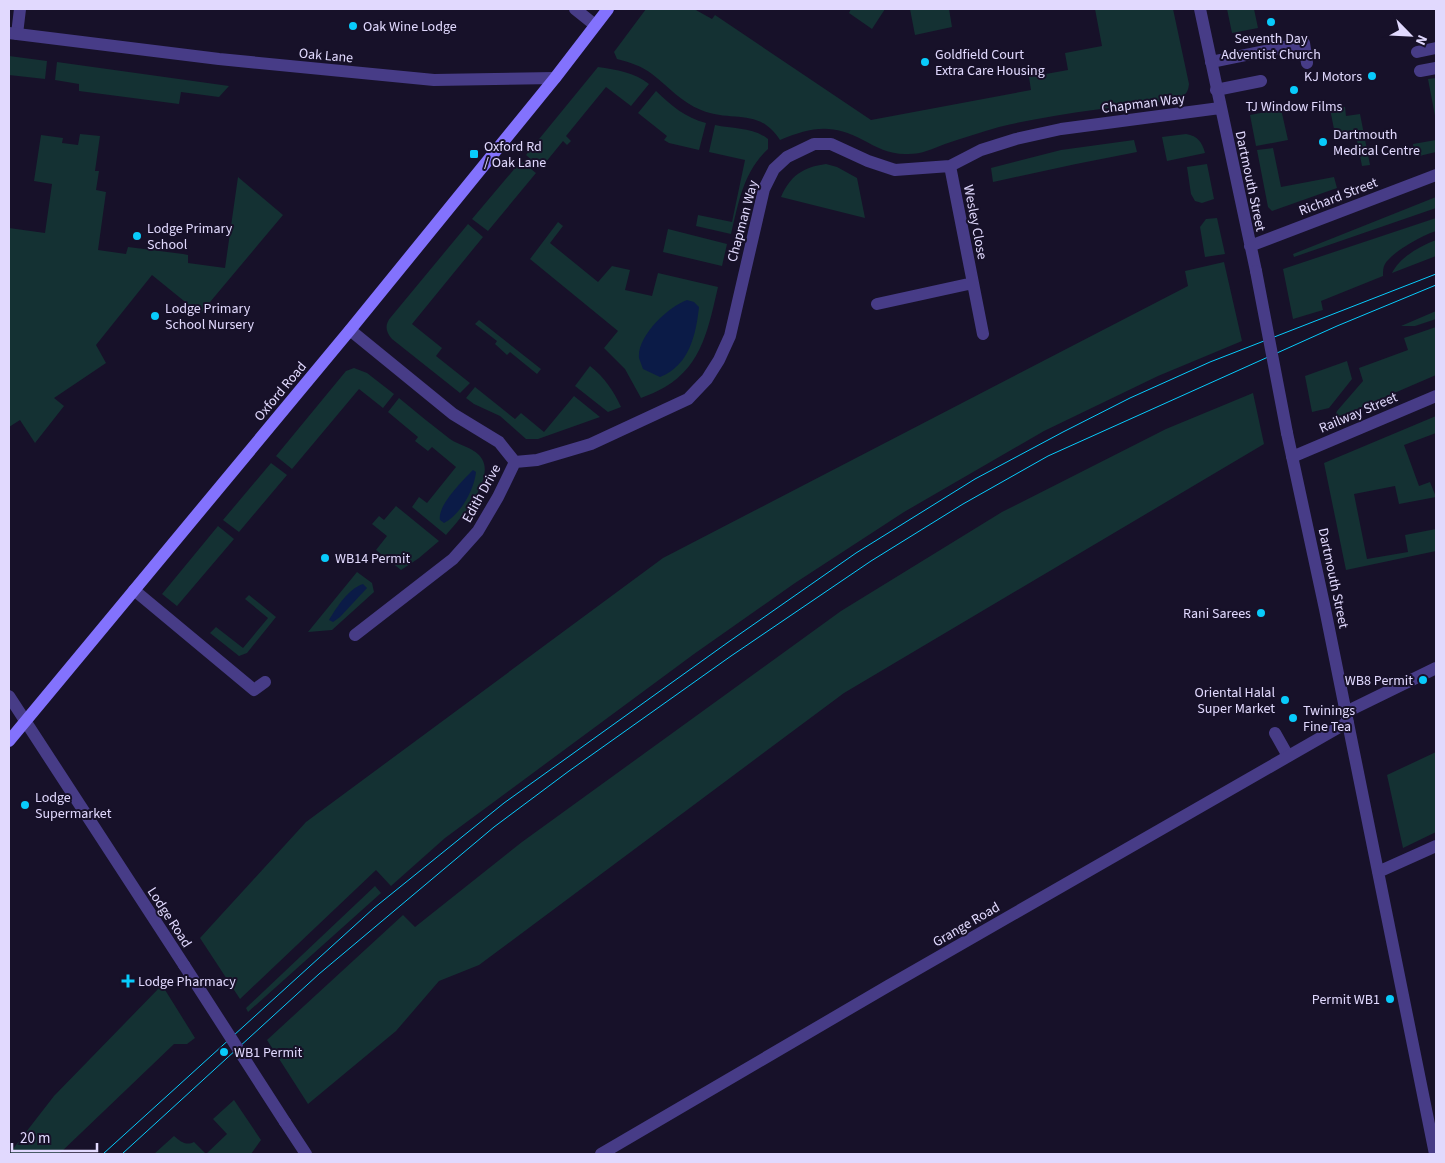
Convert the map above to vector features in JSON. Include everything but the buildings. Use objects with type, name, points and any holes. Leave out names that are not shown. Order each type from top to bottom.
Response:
[{"type":"street","points":[[13,33],[20,9]]},
{"type":"street","points":[[574,9],[596,25]]},
{"type":"street","points":[[555,78],[608,9]]},
{"type":"street","name":"Dartmouth Street","points":[[1200,9],[1256,271],[1292,457],[1321,587],[1435,1154]]},
{"type":"street","name":"Oak Lane","points":[[13,33],[219,59],[434,80],[555,78]]},
{"type":"street","points":[[1211,62],[1304,43],[1307,63]]},
{"type":"street","points":[[1417,52],[1436,48]]},
{"type":"street","points":[[1420,71],[1436,68]]},
{"type":"street","name":"Oxford Road","points":[[9,741],[350,330],[555,78]]},
{"type":"street","points":[[1216,90],[1262,81]]},
{"type":"street","name":"Chapman Way","points":[[515,462],[537,460],[591,444],[688,399],[707,379],[719,360],[730,336],[764,189],[774,169],[787,157],[814,144],[831,144],[868,161],[894,170],[950,166],[980,150],[1016,139],[1061,129],[1220,108]]},
{"type":"street","name":"Wesley Close","points":[[950,166],[983,334]]},
{"type":"street","name":"Richard Street","points":[[1250,246],[1436,175]]},
{"type":"street","points":[[877,304],[973,283]]},
{"type":"street","name":"Edith Drive","points":[[350,330],[453,414],[499,442],[515,462],[498,497],[478,531],[453,559],[355,635]]},
{"type":"street","name":"Railway Street","points":[[1292,457],[1436,396]]},
{"type":"street","points":[[134,590],[254,690],[265,682]]},
{"type":"street","name":"Grange Road","points":[[600,1154],[1288,756],[1347,717],[1436,668]]},
{"type":"street","name":"Lodge Road","points":[[9,696],[306,1154]]},
{"type":"street","points":[[1275,733],[1288,756]]},
{"type":"street","points":[[1378,872],[1436,846]]},
{"type":"green space","points":[[646,9],[694,9],[712,19],[715,15],[871,120],[1031,90],[1029,77],[1068,70],[1065,53],[1102,46],[1095,9],[1173,9],[1189,84],[1185,94],[1175,100],[1087,111],[1021,122],[999,127],[916,154],[899,154],[888,151],[852,135],[831,129],[802,132],[780,140],[772,130],[754,119],[713,114],[694,107],[681,99],[648,71],[617,59],[614,52]]},
{"type":"green space","points":[[851,9],[885,9],[872,29],[849,13]]},
{"type":"green space","points":[[910,9],[949,9],[952,27],[915,35]]},
{"type":"green space","points":[[1227,9],[1254,9],[1258,28],[1232,33]]},
{"type":"green space","points":[[9,56],[47,61],[45,79],[9,75]]},
{"type":"green space","points":[[57,62],[229,86],[219,97],[181,92],[179,104],[79,91],[79,84],[55,80]]},
{"type":"green space","points":[[598,67],[631,74],[649,84],[631,106],[606,87],[566,136],[571,141],[567,145],[563,141],[541,168],[526,155]]},
{"type":"green space","points":[[1436,78],[1436,121],[1428,79]]},
{"type":"green space","points":[[656,91],[685,114],[706,123],[699,150],[669,143],[664,140],[667,136],[638,113]]},
{"type":"green space","points":[[1345,107],[1346,116],[1360,114],[1370,165],[1362,166],[1355,130],[1335,134],[1330,109]]},
{"type":"green space","points":[[1281,109],[1288,140],[1256,146],[1250,115]]},
{"type":"green space","points":[[715,125],[749,130],[768,139],[768,149],[753,168],[743,188],[731,234],[696,226],[698,215],[732,222],[745,160],[709,152]]},
{"type":"green space","points":[[80,134],[100,136],[95,171],[99,171],[96,190],[106,192],[98,250],[126,254],[128,247],[183,254],[188,255],[188,263],[225,268],[238,177],[283,215],[200,314],[152,275],[96,345],[106,363],[54,398],[64,406],[35,443],[20,420],[9,427],[9,228],[45,233],[52,184],[34,181],[41,135],[63,138],[62,143],[78,145]]},
{"type":"green space","points":[[1186,134],[1194,136],[1199,140],[1205,153],[1167,161],[1162,137]]},
{"type":"green space","points":[[1134,140],[1137,152],[993,182],[991,168],[1061,150]]},
{"type":"green space","points":[[1436,140],[1436,152],[1415,157],[1413,144]]},
{"type":"green space","points":[[1273,148],[1281,187],[1334,177],[1337,188],[1272,211],[1268,207],[1257,150]]},
{"type":"green space","points":[[521,161],[536,173],[488,231],[472,219]]},
{"type":"green space","points":[[826,164],[837,167],[857,178],[865,218],[781,197],[789,183],[798,174],[811,167]]},
{"type":"green space","points":[[1207,164],[1214,199],[1202,203],[1195,201],[1191,194],[1187,167]]},
{"type":"green space","points":[[1436,197],[1436,208],[1294,257],[1293,254]]},
{"type":"green space","points":[[1217,218],[1225,254],[1205,257],[1200,227],[1206,219]]},
{"type":"green space","points":[[1436,218],[1436,231],[1416,240],[1394,254],[1384,265],[1383,276],[1321,301],[1323,310],[1293,319],[1283,269]]},
{"type":"green space","points":[[558,222],[563,226],[550,243],[598,282],[612,266],[630,270],[625,290],[652,296],[658,273],[718,287],[702,343],[696,356],[678,378],[641,398],[625,369],[604,348],[618,331],[530,259]]},
{"type":"green space","points":[[468,224],[483,237],[412,324],[442,348],[436,356],[470,383],[460,393],[392,339],[388,334],[387,326],[391,317]]},
{"type":"green space","points":[[668,229],[727,244],[722,266],[663,252]]},
{"type":"green space","points":[[1436,240],[1436,256],[1392,273],[1400,262],[1411,253]]},
{"type":"green space","points":[[1224,262],[1242,341],[1158,376],[1044,431],[904,512],[795,583],[694,654],[445,838],[391,886],[376,870],[240,999],[200,938],[306,822],[663,558],[1188,286],[1185,271]]},
{"type":"green space","points":[[1436,311],[1436,319],[1415,326],[1401,326]]},
{"type":"green space","points":[[479,320],[541,369],[537,374],[510,352],[507,355],[495,344],[497,341],[475,324]]},
{"type":"green space","points":[[1436,327],[1436,375],[1334,419],[1337,411],[1363,381],[1359,368],[1408,350],[1404,338]]},
{"type":"green space","points":[[1347,361],[1352,379],[1329,408],[1312,412],[1305,376]]},
{"type":"green space","points":[[590,366],[608,385],[621,407],[608,412],[575,386]]},
{"type":"green space","points":[[354,368],[367,373],[394,394],[383,408],[359,389],[292,469],[276,456],[346,371]]},
{"type":"green space","points":[[475,387],[515,419],[521,413],[544,432],[574,396],[600,417],[538,439],[526,439],[500,416],[474,404],[466,398]]},
{"type":"green space","points":[[1253,393],[1264,444],[844,693],[479,965],[439,981],[396,1031],[308,1104],[267,1040],[403,915],[415,927],[522,842],[841,611],[1002,512],[1166,429]]},
{"type":"green space","points":[[399,398],[450,439],[476,452],[482,459],[485,468],[480,488],[467,510],[446,535],[412,507],[419,497],[427,503],[456,467],[432,447],[428,451],[415,441],[418,437],[388,412]]},
{"type":"green space","points":[[1436,416],[1436,433],[1404,445],[1419,486],[1430,482],[1436,497],[1399,504],[1395,486],[1354,494],[1367,559],[1408,552],[1405,535],[1436,529],[1436,551],[1346,570],[1324,463]]},
{"type":"green space","points":[[271,463],[287,475],[239,532],[223,520]]},
{"type":"green space","points":[[396,506],[439,541],[401,570],[376,550],[387,536],[372,524],[379,516],[384,520]]},
{"type":"green space","points":[[218,526],[234,539],[177,606],[162,594]]},
{"type":"green space","points":[[357,572],[372,583],[374,592],[332,630],[308,632]]},
{"type":"green space","points":[[249,595],[276,617],[247,653],[239,656],[210,633],[216,627],[243,648],[268,618],[245,599]]},
{"type":"green space","points":[[1436,752],[1436,832],[1403,848],[1387,775]]},
{"type":"green space","points":[[375,886],[381,893],[248,1012],[246,1008]]},
{"type":"green space","points":[[162,985],[195,1038],[187,1044],[174,1044],[59,1154],[9,1154],[54,1096]]},
{"type":"green space","points":[[234,1100],[261,1140],[251,1154],[206,1154],[227,1134],[213,1119]]},
{"type":"green space","points":[[174,1136],[184,1143],[194,1142],[206,1154],[154,1154]]},
{"type":"water","points":[[687,300],[694,302],[699,307],[693,339],[684,357],[670,372],[660,377],[643,369],[639,358],[640,349],[648,332],[671,309]]},
{"type":"water","points":[[473,470],[476,472],[475,479],[466,501],[456,514],[444,523],[440,520],[442,508]]},
{"type":"water","points":[[363,584],[367,588],[340,617],[333,622],[329,620],[348,594]]},
{"type":"tram line","points":[[103,1154],[374,908],[504,803],[856,553],[975,479],[1130,398],[1210,362],[1436,274]]},
{"type":"tram line","points":[[122,1154],[319,974],[494,827],[569,771],[731,656],[871,561],[963,504],[1048,456],[1337,326],[1436,285]]},
{"type":"place","name":"Seventh Day Adventist Church","points":[[1271,22]]},
{"type":"place","name":"Oak Wine Lodge","points":[[353,26]]},
{"type":"place","name":"Goldfield Court Extra Care Housing","points":[[925,62]]},
{"type":"place","name":"KJ Motors","points":[[1372,76]]},
{"type":"place","name":"TJ Window Films","points":[[1294,90]]},
{"type":"place","name":"Dartmouth Medical Centre","points":[[1323,142]]},
{"type":"place","name":"Oxford Rd / Oak Lane","points":[[474,154]]},
{"type":"place","name":"Lodge Primary School","points":[[137,236]]},
{"type":"place","name":"Lodge Primary School Nursery","points":[[155,316]]},
{"type":"place","name":"WB14 Permit","points":[[325,558]]},
{"type":"place","name":"Rani Sarees","points":[[1261,613]]},
{"type":"place","name":"WB8 Permit","points":[[1423,680]]},
{"type":"place","name":"Oriental Halal Super Market","points":[[1285,700]]},
{"type":"place","name":"Twinings Fine Tea","points":[[1293,718]]},
{"type":"place","name":"Lodge Supermarket","points":[[25,805]]},
{"type":"place","name":"Lodge Pharmacy","points":[[128,981]]},
{"type":"place","name":"Permit WB1","points":[[1390,999]]},
{"type":"place","name":"WB1 Permit","points":[[224,1052]]}]
